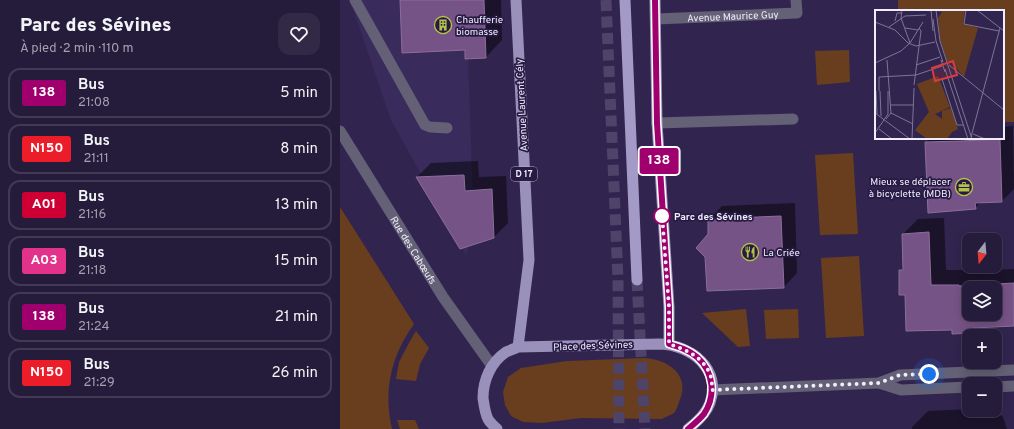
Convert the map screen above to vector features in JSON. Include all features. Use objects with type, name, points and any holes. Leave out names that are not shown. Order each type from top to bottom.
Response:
[{"type":"highway","points":[[626,0],[637,280]]},
{"type":"main road","name":"Avenue Laurent Cély","points":[[516,0],[529,260],[518,347]]},
{"type":"main road","points":[[655,0],[657,123],[669,307],[669,344],[684,349],[697,357],[706,366],[711,377],[712,390],[710,404],[698,422],[688,429]]},
{"type":"main road","name":"Place des Sévines","points":[[518,347],[669,344]]},
{"type":"main road","points":[[496,429],[488,419],[484,406],[483,391],[485,379],[492,366],[499,358],[507,351],[518,347]]},
{"type":"street","points":[[355,0],[425,125],[430,127],[447,128]]},
{"type":"street","name":"Avenue Maurice Guy","points":[[656,19],[797,12],[796,0]]},
{"type":"street","points":[[657,123],[793,118]]},
{"type":"street","name":"Rue des Cabœufs","points":[[340,131],[443,297],[492,366]]},
{"type":"street","points":[[712,390],[879,383],[900,375],[1014,370]]},
{"type":"street","points":[[879,383],[901,390],[962,388]]},
{"type":"street","points":[[1002,387],[1014,386]]},
{"type":"shaded area","points":[[350,0],[466,0],[474,229],[466,255],[391,120]]},
{"type":"shaded area","points":[[898,0],[1014,0],[1014,122],[1004,122],[1004,10],[898,10]]},
{"type":"shaded area","points":[[849,50],[850,82],[817,85],[815,51]]},
{"type":"shaded area","points":[[853,153],[858,234],[820,235],[815,155]]},
{"type":"shaded area","points":[[340,207],[414,324],[400,348],[391,374],[388,401],[392,429],[340,429]]},
{"type":"shaded area","points":[[859,256],[864,336],[826,338],[821,258]]},
{"type":"shaded area","points":[[746,309],[750,346],[738,347],[702,313]]},
{"type":"shaded area","points":[[798,309],[799,338],[766,339],[764,310]]},
{"type":"shaded area","points":[[416,331],[429,348],[420,364],[416,381],[396,379],[399,362]]},
{"type":"shaded area","points":[[645,358],[654,359],[669,366],[676,371],[682,384],[682,392],[674,413],[662,419],[581,418],[542,423],[523,422],[511,416],[505,405],[503,392],[508,377],[521,368],[567,361]]},
{"type":"shaded area","points":[[397,420],[415,420],[419,429],[400,429]]},
{"type":"building","name":"Chaufferie biomasse","points":[[400,0],[484,0],[486,58],[465,59],[465,50],[402,53]]},
{"type":"building","points":[[1000,139],[1002,202],[975,203],[976,209],[928,213],[925,142]]},
{"type":"building","points":[[464,175],[465,191],[492,189],[494,238],[460,249],[416,177]]},
{"type":"building","points":[[781,216],[784,288],[707,291],[705,257],[696,248],[708,234],[708,219]]},
{"type":"building","points":[[929,232],[931,285],[962,286],[962,321],[1002,321],[1002,284],[1014,283],[1014,326],[962,329],[962,334],[952,334],[952,330],[906,331],[905,295],[899,295],[899,270],[903,270],[902,234]]},
{"type":"tunnel","points":[[606,0],[618,280],[619,429]]},
{"type":"tunnel","points":[[637,280],[645,429]]},
{"type":"bus line","name":"138","points":[[655,0],[657,123],[669,307],[669,344],[684,349],[697,357],[706,366],[711,377],[712,390],[710,404],[704,414],[698,422],[688,429]]},
{"type":"place","name":"Chaufferie biomasse","points":[[443,25]]},
{"type":"place","name":"Mieux se déplacer à bicyclette (MDB)","points":[[964,187]]},
{"type":"place","name":"Parc des Sévines","points":[[662,216]]},
{"type":"place","name":"La Criée","points":[[750,252]]},
{"type":"route","points":[[662,216],[662,214],[669,307],[669,344],[684,349],[697,357],[706,366],[711,377],[712,390],[879,383],[900,375],[929,374]]}]
